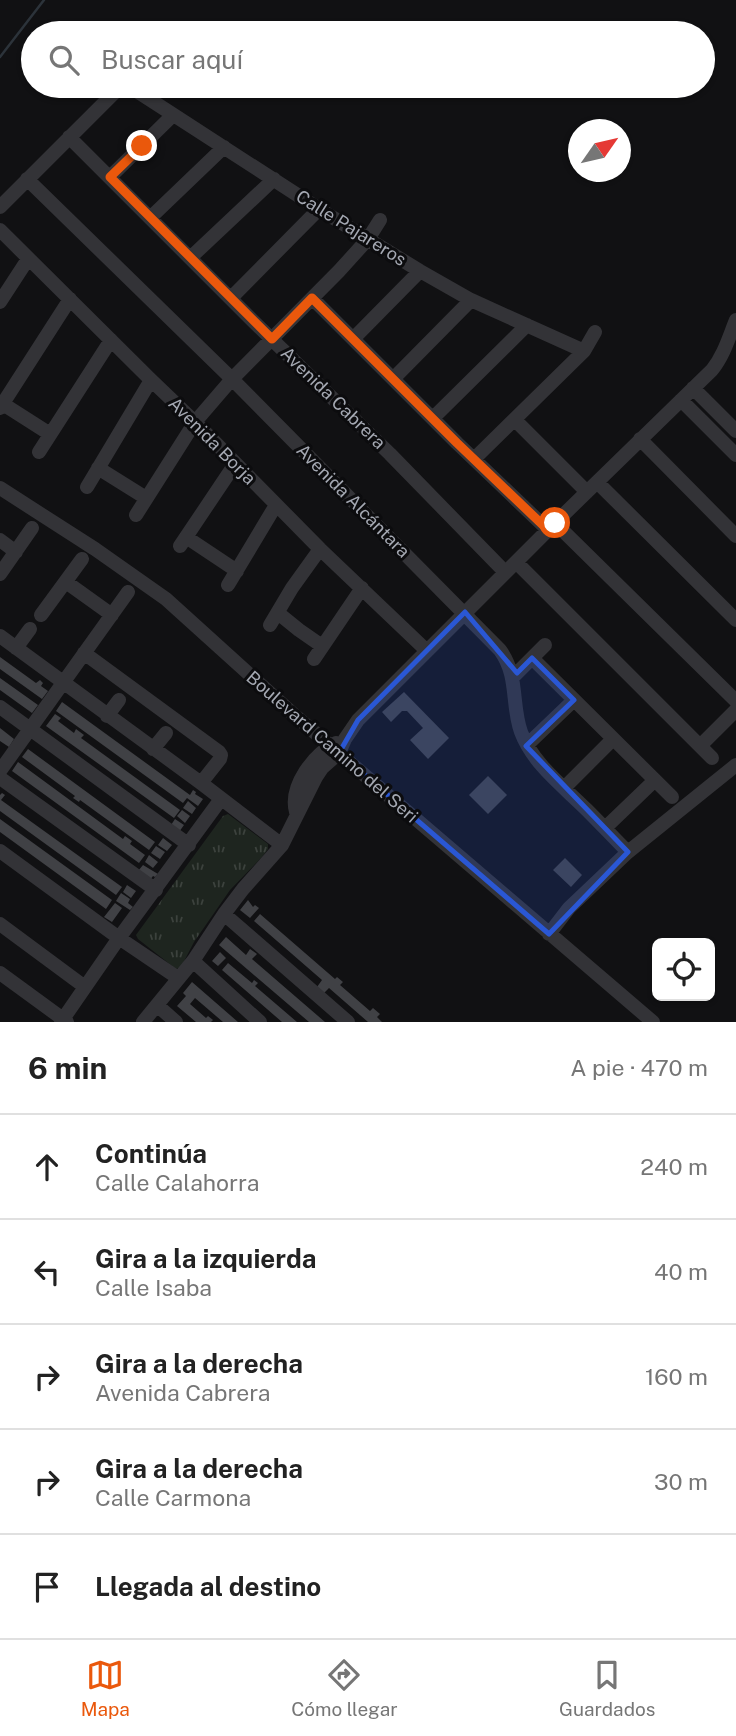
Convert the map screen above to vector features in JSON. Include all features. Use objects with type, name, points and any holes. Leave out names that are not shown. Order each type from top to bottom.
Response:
[{"type":"street","points":[[0,208],[109,98]]},
{"type":"street","name":"Calle Pajareros","points":[[148,98],[420,271],[471,300],[584,351]]},
{"type":"street","points":[[110,177],[173,115]]},
{"type":"street","name":"Avenida Cabrera","points":[[69,137],[390,454],[505,572]]},
{"type":"street","points":[[150,218],[224,147]]},
{"type":"street","name":"Avenida Alcántara","points":[[27,179],[232,379],[500,650],[508,661],[513,677],[519,725],[528,744],[540,762],[564,788],[628,852]]},
{"type":"street","points":[[190,258],[274,179]]},
{"type":"street","points":[[231,298],[319,209]]},
{"type":"street","points":[[136,515],[195,422],[232,379],[369,239],[380,220]]},
{"type":"street","name":"Avenida Borja","points":[[0,230],[320,549],[426,650]]},
{"type":"street","points":[[0,302],[28,258]]},
{"type":"street","points":[[353,339],[420,271]]},
{"type":"street","points":[[312,298],[474,459],[552,526],[736,701]]},
{"type":"street","points":[[50,434],[1,406],[70,299]]},
{"type":"street","points":[[393,379],[471,300]]},
{"type":"street","points":[[143,1022],[192,961],[243,889],[282,845],[296,813],[294,798],[311,764],[338,746],[358,720],[426,650],[720,360],[736,320]]},
{"type":"street","points":[[433,418],[527,325]]},
{"type":"street","points":[[474,459],[584,351],[595,332]]},
{"type":"street","points":[[39,452],[111,340]]},
{"type":"street","points":[[87,487],[151,380]]},
{"type":"street","points":[[693,388],[735,430]]},
{"type":"street","points":[[681,400],[736,455]]},
{"type":"street","points":[[515,420],[592,487],[736,621]]},
{"type":"street","points":[[640,439],[736,536]]},
{"type":"street","points":[[235,464],[183,541],[237,571]]},
{"type":"street","points":[[98,468],[146,498]]},
{"type":"street","name":"Boulevard Camino del Seri","points":[[0,488],[95,548],[166,599],[246,673],[338,746],[549,934],[653,1022]]},
{"type":"street","points":[[228,585],[276,505]]},
{"type":"street","points":[[0,574],[32,528]]},
{"type":"street","points":[[0,540],[16,552]]},
{"type":"street","points":[[320,549],[274,619],[299,630],[323,646]]},
{"type":"street","points":[[41,615],[82,559]]},
{"type":"street","points":[[516,562],[712,758]]},
{"type":"street","points":[[66,582],[112,615]]},
{"type":"street","points":[[314,659],[362,588]]},
{"type":"street","points":[[0,771],[128,592]]},
{"type":"street","points":[[16,648],[30,629]]},
{"type":"street","points":[[0,636],[282,845]]},
{"type":"street","points":[[513,677],[545,645]]},
{"type":"street","points":[[84,653],[219,752],[220,759],[201,783]]},
{"type":"street","points":[[532,658],[672,797]]},
{"type":"street","points":[[107,716],[119,700]]},
{"type":"street","points":[[528,744],[574,700]]},
{"type":"street","points":[[0,707],[189,845]]},
{"type":"street","points":[[700,746],[736,710]]},
{"type":"street","points":[[153,749],[166,733]]},
{"type":"street","points":[[564,788],[613,739]]},
{"type":"street","points":[[549,934],[569,908],[628,852],[736,765]]},
{"type":"street","points":[[0,778],[156,890]]},
{"type":"street","points":[[605,828],[655,780]]},
{"type":"street","points":[[0,973],[63,1021],[119,938],[221,799]]},
{"type":"street","points":[[0,851],[178,978]]},
{"type":"street","points":[[224,914],[348,1022]]},
{"type":"street","points":[[0,923],[85,987]]},
{"type":"street","points":[[192,961],[260,1022]]},
{"type":"street","points":[[158,1006],[176,1022]]},
{"type":"highlighted area","points":[[465,612],[517,673],[532,658],[574,700],[526,746],[628,852],[549,934],[339,753],[358,720]]},
{"type":"green space","points":[[228,814],[268,844],[268,849],[230,890],[194,942],[181,967],[176,969],[136,935],[223,816]]},
{"type":"building","points":[[0,657],[36,683],[40,680],[43,683],[41,686],[48,691],[42,699],[0,669]]},
{"type":"building","points":[[0,678],[38,705],[32,713],[0,690]]},
{"type":"building","points":[[404,692],[449,738],[428,759],[410,740],[423,728],[407,711],[402,711],[391,722],[382,712]]},
{"type":"building","points":[[62,702],[190,795],[193,790],[196,792],[195,794],[203,799],[198,806],[187,798],[183,803],[56,711]]},
{"type":"building","points":[[55,714],[61,718],[58,721],[74,733],[76,729],[84,735],[81,738],[180,810],[174,818],[46,726]]},
{"type":"building","points":[[0,728],[14,739],[9,747],[0,741]]},
{"type":"building","points":[[28,749],[155,842],[149,850],[80,800],[79,802],[73,798],[75,796],[22,757]]},
{"type":"building","points":[[18,762],[123,839],[125,836],[132,841],[130,844],[145,855],[139,863],[12,771]]},
{"type":"building","points":[[488,776],[507,795],[488,814],[469,795]]},
{"type":"building","points":[[0,795],[5,795],[1,800],[122,887],[116,895],[0,811]]},
{"type":"building","points":[[188,801],[196,808],[192,814],[183,808]]},
{"type":"building","points":[[182,810],[190,816],[185,823],[177,816]]},
{"type":"building","points":[[0,819],[112,900],[106,909],[0,832]]},
{"type":"building","points":[[175,819],[184,825],[179,832],[171,825]]},
{"type":"building","points":[[163,838],[172,845],[167,851],[158,845]]},
{"type":"building","points":[[156,846],[165,852],[160,859],[151,853]]},
{"type":"building","points":[[149,855],[158,862],[153,868],[145,862]]},
{"type":"building","points":[[565,858],[582,875],[571,887],[553,870]]},
{"type":"building","points":[[143,865],[158,874],[150,880],[138,871]]},
{"type":"building","points":[[127,885],[136,891],[131,898],[123,892]]},
{"type":"building","points":[[121,893],[130,899],[128,903],[133,907],[130,910],[116,901]]},
{"type":"building","points":[[248,900],[253,907],[255,905],[259,908],[250,918],[240,910]]},
{"type":"building","points":[[115,903],[122,908],[112,922],[104,917]]},
{"type":"building","points":[[260,914],[335,979],[337,977],[343,982],[340,985],[370,1011],[373,1008],[380,1014],[377,1017],[382,1022],[368,1022],[329,988],[324,993],[317,987],[322,980],[254,921]]},
{"type":"building","points":[[226,937],[246,955],[250,949],[257,954],[252,959],[325,1022],[309,1022],[219,945]]},
{"type":"building","points":[[220,952],[226,958],[218,966],[212,961]]},
{"type":"building","points":[[228,963],[252,983],[254,980],[258,983],[255,986],[297,1022],[282,1022],[222,970]]},
{"type":"building","points":[[192,982],[238,1022],[223,1022],[195,998],[190,1004],[206,1018],[208,1016],[213,1020],[211,1022],[196,1022],[177,1006],[186,996],[183,993]]},
{"type":"waterway","points":[[28,21],[44,0]]},
{"type":"waterway","points":[[0,57],[21,30]]},
{"type":"route","points":[[142,146],[110,177],[272,339],[312,298],[548,530],[555,523]]}]
